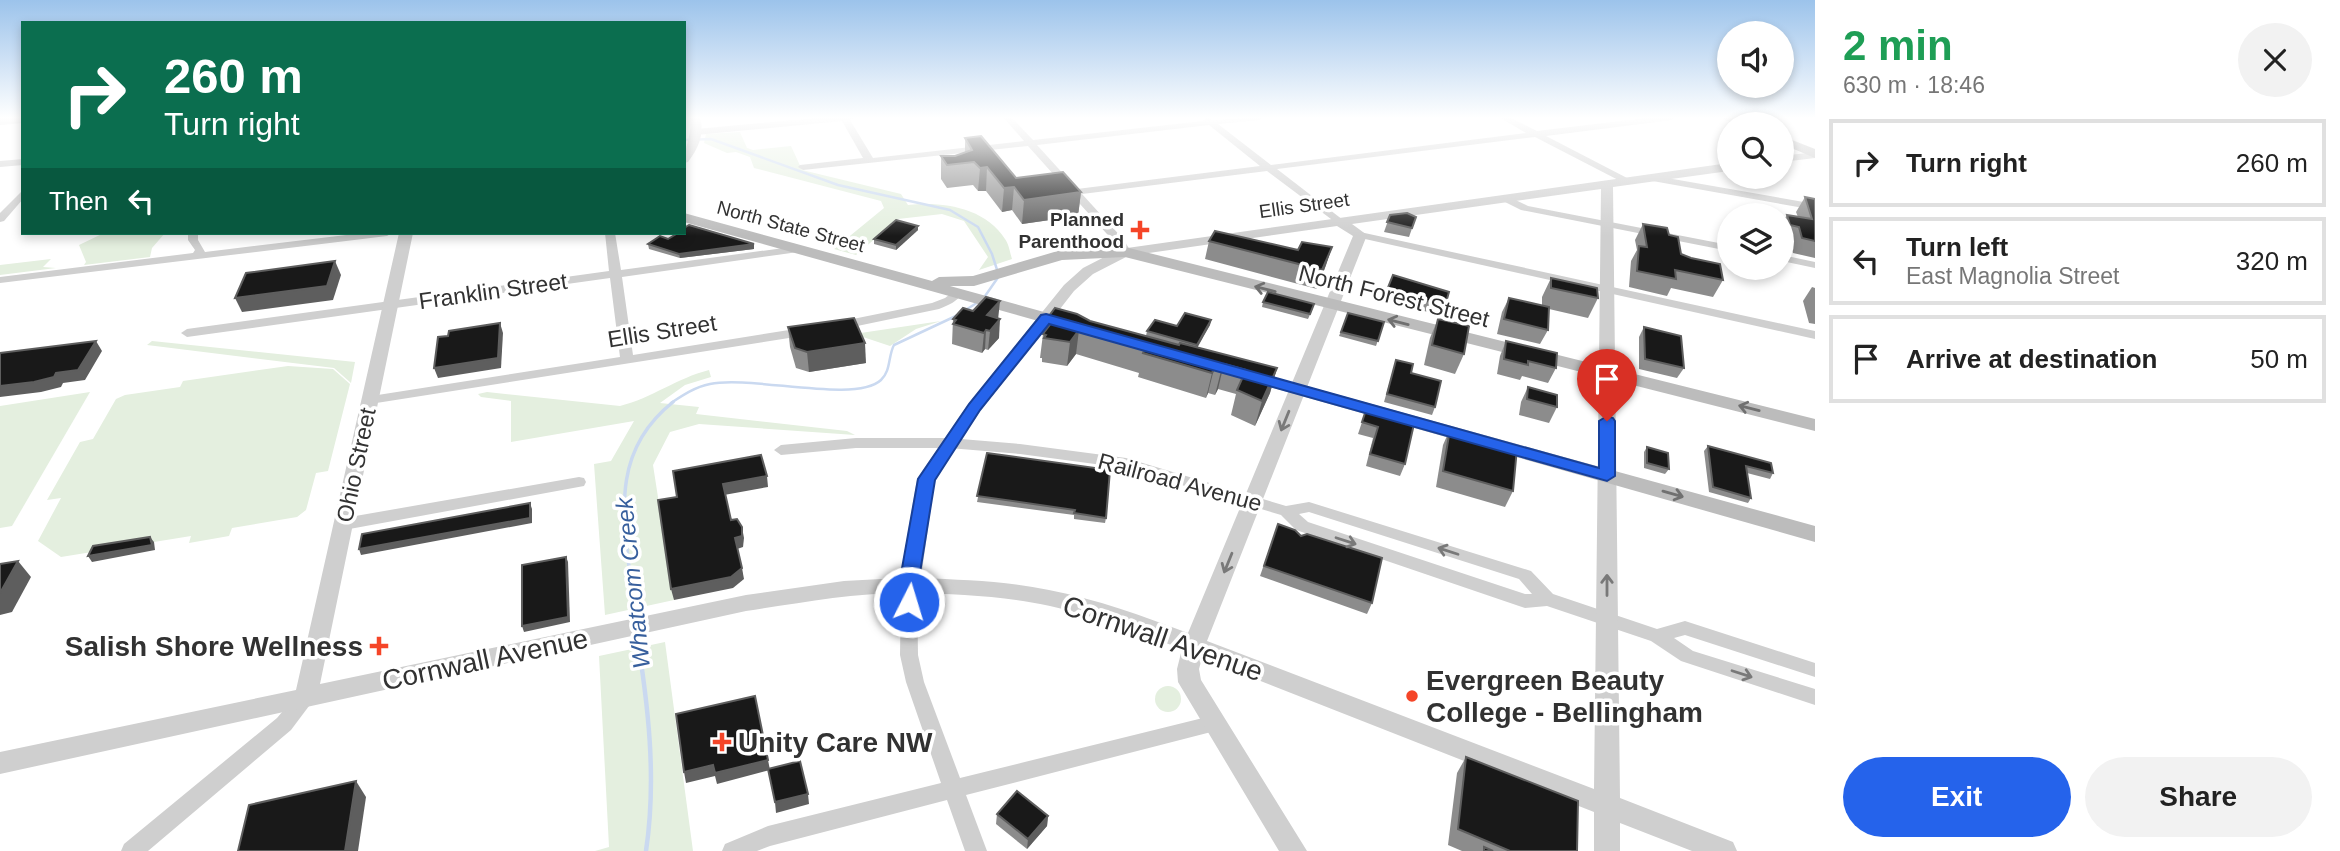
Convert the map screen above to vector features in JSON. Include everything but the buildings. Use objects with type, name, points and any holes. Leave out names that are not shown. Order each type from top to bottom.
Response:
[{"type":"main road","name":"North State Street","points":[[686,218],[887,273]]},
{"type":"main road","name":"Ellis Street","points":[[887,273],[938,282],[982,279],[1061,255],[1125,252]]},
{"type":"main road","name":"North Forest Street","points":[[1125,252],[1815,425]]},
{"type":"main road","points":[[887,273],[1091,331]]},
{"type":"main road","points":[[1226,369],[1815,534]]},
{"type":"street","points":[[803,167],[900,157]]},
{"type":"street","points":[[976,851],[915,682],[909,655],[909,585],[926,479],[949,443],[1069,288],[1086,271],[1125,252],[1120,242],[1043,157]]},
{"type":"street","points":[[1255,157],[1360,235],[1815,335]]},
{"type":"street","points":[[1075,192],[1358,157]]},
{"type":"street","points":[[1579,157],[1626,181]]},
{"type":"street","points":[[0,164],[21,162]]},
{"type":"street","name":"Ellis Street","points":[[1125,252],[1717,169]]},
{"type":"street","points":[[1650,178],[1815,207]]},
{"type":"street","points":[[1607,184],[1607,851]]},
{"type":"street","points":[[1,217],[21,195]]},
{"type":"street","points":[[1504,198],[1521,207],[1717,246]]},
{"type":"street","points":[[1,217],[19,214]]},
{"type":"street","points":[[193,235],[193,240],[200,250],[198,256]]},
{"type":"street","points":[[0,280],[371,235]]},
{"type":"street","name":"Ohio Street","points":[[306,698],[406,235]]},
{"type":"street","points":[[610,235],[627,360]]},
{"type":"street","points":[[1294,851],[1190,682],[1188,669],[1194,646],[1360,235]]},
{"type":"street","name":"Franklin Street","points":[[187,333],[798,249]]},
{"type":"street","points":[[1794,261],[1815,265]]},
{"type":"street","name":"Ellis Street","points":[[370,400],[822,328],[920,310],[944,303],[958,294]]},
{"type":"street","name":"Railroad Avenue","points":[[781,450],[856,443],[949,443],[1126,463],[1286,511],[1302,526],[1525,601],[1547,599],[1607,619],[1657,636],[1687,656],[1815,697]]},
{"type":"street","points":[[344,524],[579,482]]},
{"type":"street","name":"Railroad Avenue","points":[[1286,511],[1309,507],[1525,575],[1547,599]]},
{"type":"street","name":"Cornwall Avenue","points":[[0,763],[778,597],[909,585],[988,589],[1050,598],[1143,625],[1724,851]]},
{"type":"street","name":"Railroad Avenue","points":[[1657,636],[1685,628],[1815,670]]},
{"type":"street","points":[[132,851],[284,724],[306,698]]},
{"type":"street","points":[[733,851],[768,836],[1215,723]]},
{"type":"green space","points":[[750,157],[796,157],[802,170],[901,194],[908,205],[934,204],[974,213],[996,228],[1006,241],[1012,259],[979,270],[988,257],[964,221],[942,214],[898,219],[856,255],[834,249],[884,208],[881,201],[754,168]]},
{"type":"green space","points":[[100,235],[163,235],[152,248],[150,257],[84,265],[86,262],[79,245]]},
{"type":"green space","points":[[51,259],[43,267],[56,268],[0,275],[0,265]]},
{"type":"green space","points":[[941,321],[916,329],[890,346],[854,334]]},
{"type":"green space","points":[[152,341],[355,362],[351,383],[334,368],[147,345]]},
{"type":"green space","points":[[288,366],[333,369],[350,384],[328,471],[316,473],[306,510],[297,517],[232,528],[229,536],[189,543],[191,536],[61,557],[38,541],[61,498],[47,500],[80,442],[93,439],[116,399],[125,395],[180,387],[183,381]]},
{"type":"green space","points":[[709,370],[711,377],[685,385],[660,403],[699,407],[696,414],[847,431],[855,435],[699,424],[670,432],[653,465],[674,600],[605,615],[594,464],[611,461],[634,421],[511,442],[511,401],[481,397],[478,394],[487,392],[620,406]]},
{"type":"green space","points":[[90,392],[12,526],[0,528],[0,406]]},
{"type":"green space","points":[[665,642],[693,851],[595,851],[609,847],[599,656]]},
{"type":"green space","points":[[1168,686],[1177,690],[1181,699],[1177,708],[1168,712],[1159,708],[1155,699],[1159,690]]},
{"type":"waterway","name":"Whatcom Creek","points":[[760,157],[838,185],[950,210],[978,227],[992,254],[999,276],[983,299],[964,311]]},
{"type":"waterway","name":"Whatcom Creek","points":[[671,403],[699,387],[728,382],[826,389],[868,387],[884,376],[894,345],[958,315]]},
{"type":"waterway","name":"Whatcom Creek","points":[[633,602],[625,520],[629,469],[637,445],[651,423],[673,402]]},
{"type":"waterway","name":"Whatcom Creek","points":[[633,601],[635,623]]},
{"type":"waterway","name":"Whatcom Creek","points":[[636,630],[650,740],[651,796],[646,851]]},
{"type":"place","name":"Planned Parenthood","points":[[1140,230]]},
{"type":"place","name":"Salish Shore Wellness","points":[[379,646]]},
{"type":"place","name":"Evergreen Beauty College - Bellingham","points":[[1412,696]]},
{"type":"place","name":"Unity Care NW","points":[[722,742]]},
{"type":"route","points":[[909,602],[909,585],[926,479],[975,407],[1046,318],[1607,476],[1607,421]]}]
